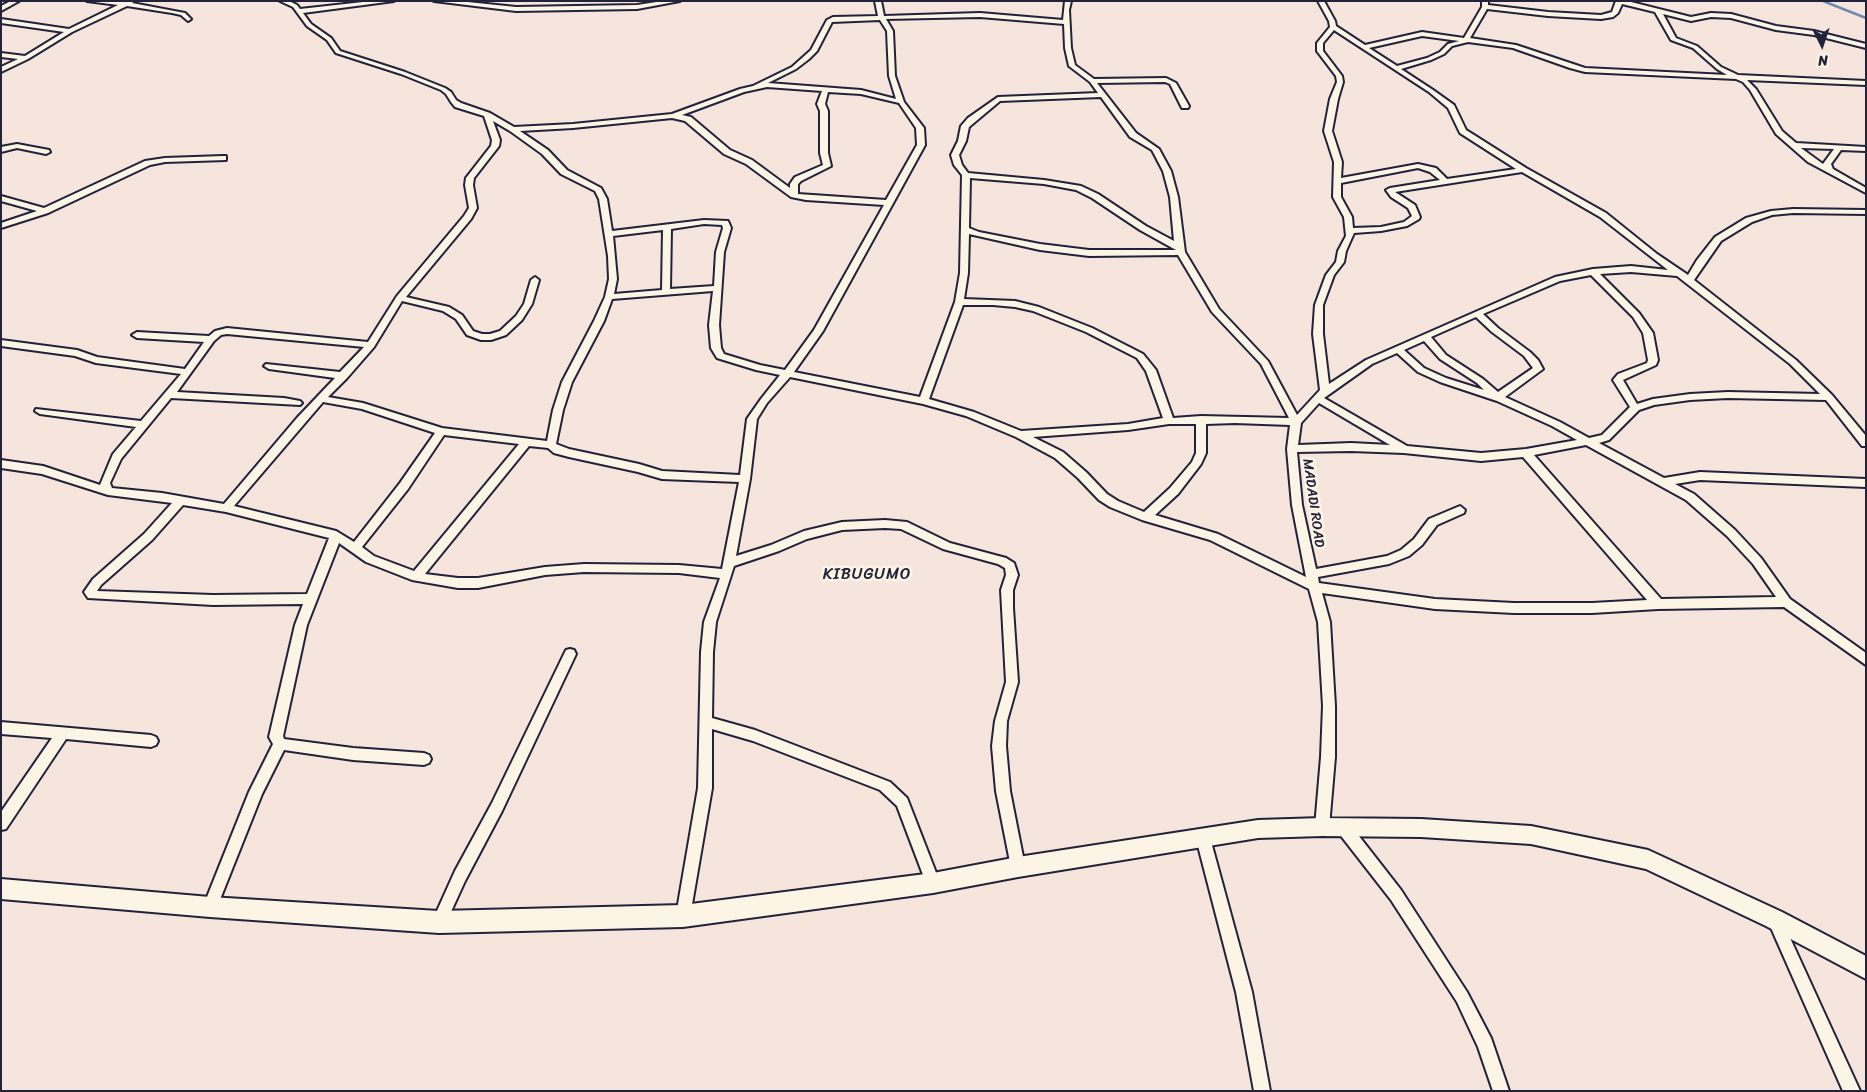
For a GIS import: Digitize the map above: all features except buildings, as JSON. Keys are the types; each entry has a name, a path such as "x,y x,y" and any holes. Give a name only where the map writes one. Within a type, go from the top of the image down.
{"main road":[{"path":"1,889 210,907 439,922 683,916 933,883 1018,867 1258,829 1322,827 1421,828 1531,835 1648,860 1774,919 1866,968"}],"street":[{"path":"1,9 16,1"},
{"path":"90,1 129,2 183,14 188,19"},
{"path":"284,1 291,3 300,11 309,25 329,39 338,52 403,73 443,89 449,93 453,102 487,115 513,129 546,152 564,172 598,190 603,199 609,234 613,279 609,297 599,321 566,382 551,445"},
{"path":"300,11 391,1"},
{"path":"437,1 516,9 626,8 677,1"},
{"path":"683,916 705,788 707,652 710,622 728,568 745,479 752,419 764,400 787,374 818,331 837,293 921,145 920,128 901,102 892,76 890,31 879,13 878,1"},
{"path":"1068,1 1068,48 1072,66 1092,81 1133,135 1155,149 1167,171 1174,197 1180,250 1215,310 1265,363 1296,422"},
{"path":"1321,1 1333,27 1431,91 1451,107 1463,131 1523,170 1603,215 1793,362 1829,397 1866,443"},
{"path":"1,70 26,58 70,31 129,2"},
{"path":"1396,68 1429,59 1442,53 1450,45 1465,40 1485,4 1548,14 1601,17 1611,16 1615,13 1619,2 1643,4 1658,11 1691,19 1716,15 1731,16 1776,28 1814,33 1866,46"},
{"path":"1658,11 1673,39 1695,47 1719,68 1745,81 1753,89 1779,132 1811,160 1866,190"},
{"path":"513,129 573,126 672,116 756,86 794,68 814,50 829,21 840,18 882,19 980,14 1068,22"},
{"path":"1,21 70,31"},
{"path":"1321,394 1318,334 1319,305 1330,275 1340,262 1342,251 1350,236 1348,217 1337,197 1338,162 1328,131 1334,99 1340,82 1339,76 1320,51 1320,43 1333,27"},
{"path":"1363,47 1416,34 1514,46 1585,70 1866,83"},
{"path":"1,55 26,58"},
{"path":"1092,81 1166,80 1173,83 1184,106"},
{"path":"756,86 826,88 861,92 901,102"},
{"path":"794,195 794,184 798,179 827,166 824,153 824,111 821,104 826,88"},
{"path":"923,401 959,302 964,273 966,175 958,165 955,155 962,141 965,126 998,99 1103,95"},
{"path":"226,508 301,420 371,345 400,298 442,250 473,208 469,184 470,178 495,146 496,140 487,115"},
{"path":"672,116 688,119 717,145 749,162 794,195 799,197 889,203"},
{"path":"1,141 5,142 5,148 46,152"},
{"path":"1795,145 1866,148"},
{"path":"1830,172 1827,164 1839,148 1842,147"},
{"path":"1,226 45,210 148,163 166,160 223,158"},
{"path":"1337,181 1418,166 1432,170 1446,182"},
{"path":"1350,231 1381,229 1407,224 1416,217 1412,207 1394,195 1390,190 1523,170"},
{"path":"966,175 1044,182 1078,188 1095,196 1180,250"},
{"path":"1,198 45,210"},
{"path":"1689,280 1718,239 1749,220 1771,213 1792,211 1866,212"},
{"path":"609,234 704,222 719,221 725,223 727,228 720,252 714,325 716,348 720,356 787,374 923,401 970,414 1020,435 1059,456 1082,475 1103,498 1146,517 1214,537 1315,587 1435,604 1514,608 1592,608 1658,604 1786,602"},
{"path":"666,291 667,226"},
{"path":"965,229 1040,247 1089,254 1127,254 1180,250"},
{"path":"1296,422 1321,394 1369,362 1477,313 1558,280 1592,272 1632,269 1677,273"},
{"path":"1592,272 1636,316 1648,333 1653,360 1651,365 1621,376 1618,380 1636,408"},
{"path":"400,298 446,309 459,317 470,333 481,338 492,338 503,333 519,318 528,304 535,280"},
{"path":"609,297 718,288"},
{"path":"959,302 1000,303 1036,309 1089,330 1140,356 1151,370 1169,421"},
{"path":"1477,313 1495,330 1527,354 1535,362 1538,369 1499,398"},
{"path":"108,491 105,483 113,465 188,372 211,339 218,334 227,331 371,345"},
{"path":"137,335 211,339"},
{"path":"1426,337 1443,357 1480,380 1499,398"},
{"path":"1,343 77,352 96,360 188,372"},
{"path":"1398,349 1421,370 1436,377 1499,398 1556,424 1690,497 1731,533 1757,561 1786,602 1866,660"},
{"path":"269,366 344,376"},
{"path":"1321,394 1404,449"},
{"path":"170,395 298,403"},
{"path":"1292,449 1351,447 1404,449 1481,457 1526,454 1605,438 1636,408 1652,402 1728,395 1829,397"},
{"path":"322,399 363,406 441,431 551,445 558,450 569,453 662,474 745,479"},
{"path":"40,411 145,425"},
{"path":"1020,435 1128,427 1201,419 1296,422"},
{"path":"1146,517 1174,491 1196,464 1201,453 1201,419"},
{"name":"MADADI ROAD","path":"1296,422 1292,449 1297,505 1311,574 1324,622 1329,706 1328,757 1322,827"},
{"path":"355,548 404,486 441,431"},
{"path":"1605,438 1608,453"},
{"path":"416,577 527,442"},
{"path":"1526,454 1658,604"},
{"path":"1,464 36,468 108,491 181,500 226,508 336,535 370,559 416,577 458,583 478,583 537,572 584,568 728,568 804,535 842,526 885,524 903,526 947,546 1002,561 1010,566 1012,575 1007,590 1012,682 1001,722 999,746 1003,790 1018,867"},
{"path":"1663,482 1700,476 1866,484"},
{"path":"181,500 148,536 97,582 90,592 92,595 213,600 310,599"},
{"path":"1311,574 1389,560 1405,553 1418,542 1434,522 1460,510"},
{"path":"280,744 276,737 277,723 290,678 301,625 336,535"},
{"path":"439,922 460,876 497,807 570,654"},
{"path":"707,722 755,736 885,786 902,802 933,883"},
{"path":"1,728 151,741"},
{"path":"1,824 63,733"},
{"path":"280,744 353,754 424,759"},
{"path":"210,907 256,792 280,744"},
{"path":"1343,827 1396,896 1462,997 1485,1044 1501,1091"},
{"path":"1203,838 1244,992 1262,1091"},
{"path":"1774,919 1852,1091"}],"waterway":[{"path":"1823,1 1866,18"}],"district":[{"name":"KIBUGUMO","path":"867,575"}]}
